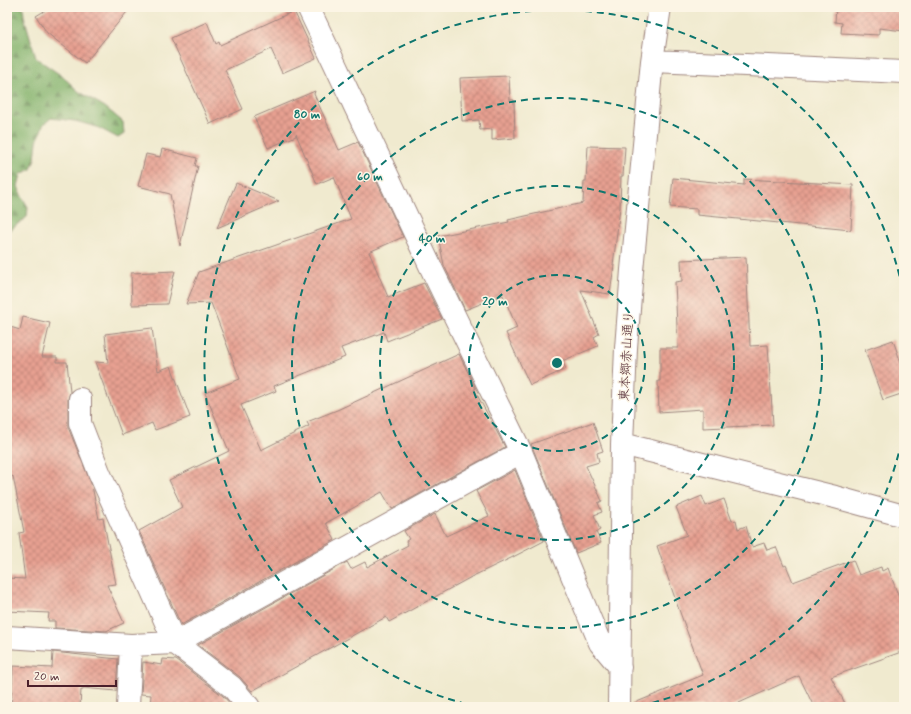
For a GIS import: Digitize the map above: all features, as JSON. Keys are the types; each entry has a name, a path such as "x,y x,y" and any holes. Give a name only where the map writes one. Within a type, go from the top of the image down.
{"street":[{"path":"308,7 431,270 520,452 600,643 620,667"},
{"name":"東本郷赤山通り","path":"619,707 622,444 632,270 652,61 660,7"},
{"path":"652,61 904,72"},
{"path":"80,399 80,422 99,472 175,643 232,687 249,707"},
{"path":"622,444 835,497 904,516"},
{"path":"7,637 131,645 175,643 520,452"},
{"path":"128,707 131,645"}],"green space":[{"path":"7,7 23,7 24,16 36,58 62,76 78,91 105,107 123,122 124,134 118,138 97,127 75,121 51,118 43,125 37,142 35,159 31,169 21,174 18,186 28,207 27,217 7,232"}],"building":[{"path":"51,7 131,7 85,63 47,33 36,16"},
{"path":"836,7 904,7 904,31 879,28 879,35 841,33 842,23 835,22"},
{"path":"294,11 316,58 282,73 271,49 225,70 243,109 210,124 171,38 207,22 216,44 219,42 220,45"},
{"path":"509,76 510,100 514,100 515,138 492,140 492,129 480,130 479,120 462,121 460,78"},
{"path":"315,91 314,94 339,150 358,142 403,237 369,252 388,297 424,283 442,319 387,341 384,332 341,348 345,357 274,386 276,391 241,405 261,450 309,426 307,422 337,410 459,354 476,389 474,389 505,447 392,509 382,492 326,523 335,540 181,625 139,531 182,507 169,480 229,451 205,393 240,379 211,303 186,304 199,272 351,219 334,177 317,184 296,134 296,136 268,148 254,117"},
{"path":"588,146 625,147 623,176 621,176 620,208 610,294 581,290 599,334 594,337 598,346 562,361 566,369 530,385 506,333 517,328 503,295 465,310 444,265 438,236 509,222 508,220 583,203"},
{"path":"162,149 197,158 195,166 198,166 180,246 170,194 138,186 146,154 160,157"},
{"path":"673,178 744,185 744,179 853,185 851,230 697,215 697,209 670,207"},
{"path":"236,183 279,201 217,228"},
{"path":"746,257 750,346 768,345 773,425 703,428 703,409 659,412 658,381 660,381 660,348 678,348 675,282 682,281 681,260"},
{"path":"175,271 167,304 132,305 131,273"},
{"path":"23,317 50,323 42,357 57,357 57,362 67,362 70,392 68,399 68,427 92,486 99,519 103,518 116,584 107,585 124,623 106,631 55,628 55,621 48,621 49,613 7,611 7,578 25,579 19,533 24,532 13,476 11,477 7,464 7,326 20,330"},
{"path":"152,328 158,371 171,366 190,417 155,430 152,423 122,435 95,362 108,363 105,334"},
{"path":"893,340 904,372 904,393 883,400 865,350"},
{"path":"593,422 603,451 597,453 599,462 586,466 602,501 598,503 602,512 594,515 600,530 596,532 601,543 576,553 531,444"},
{"path":"515,470 544,541 473,576 389,622 386,617 252,691 240,677 198,645 347,562 351,569 365,562 367,567 408,545 406,541 409,539 404,531 435,514 446,536 489,516 476,491"},
{"path":"702,496 706,506 724,499 732,521 736,520 738,529 746,526 752,547 764,543 767,550 776,547 793,582 853,560 859,575 881,567 882,571 888,568 904,611 904,651 831,677 847,707 814,707 799,676 730,707 632,707 632,704 703,675 657,546 687,535 676,507"},
{"path":"53,652 118,659 116,691 83,688 83,690 81,690 80,707 11,707 13,666 52,668"},
{"path":"163,659 176,660 223,696 233,707 150,707 151,695 141,694 143,662 162,665"}]}
